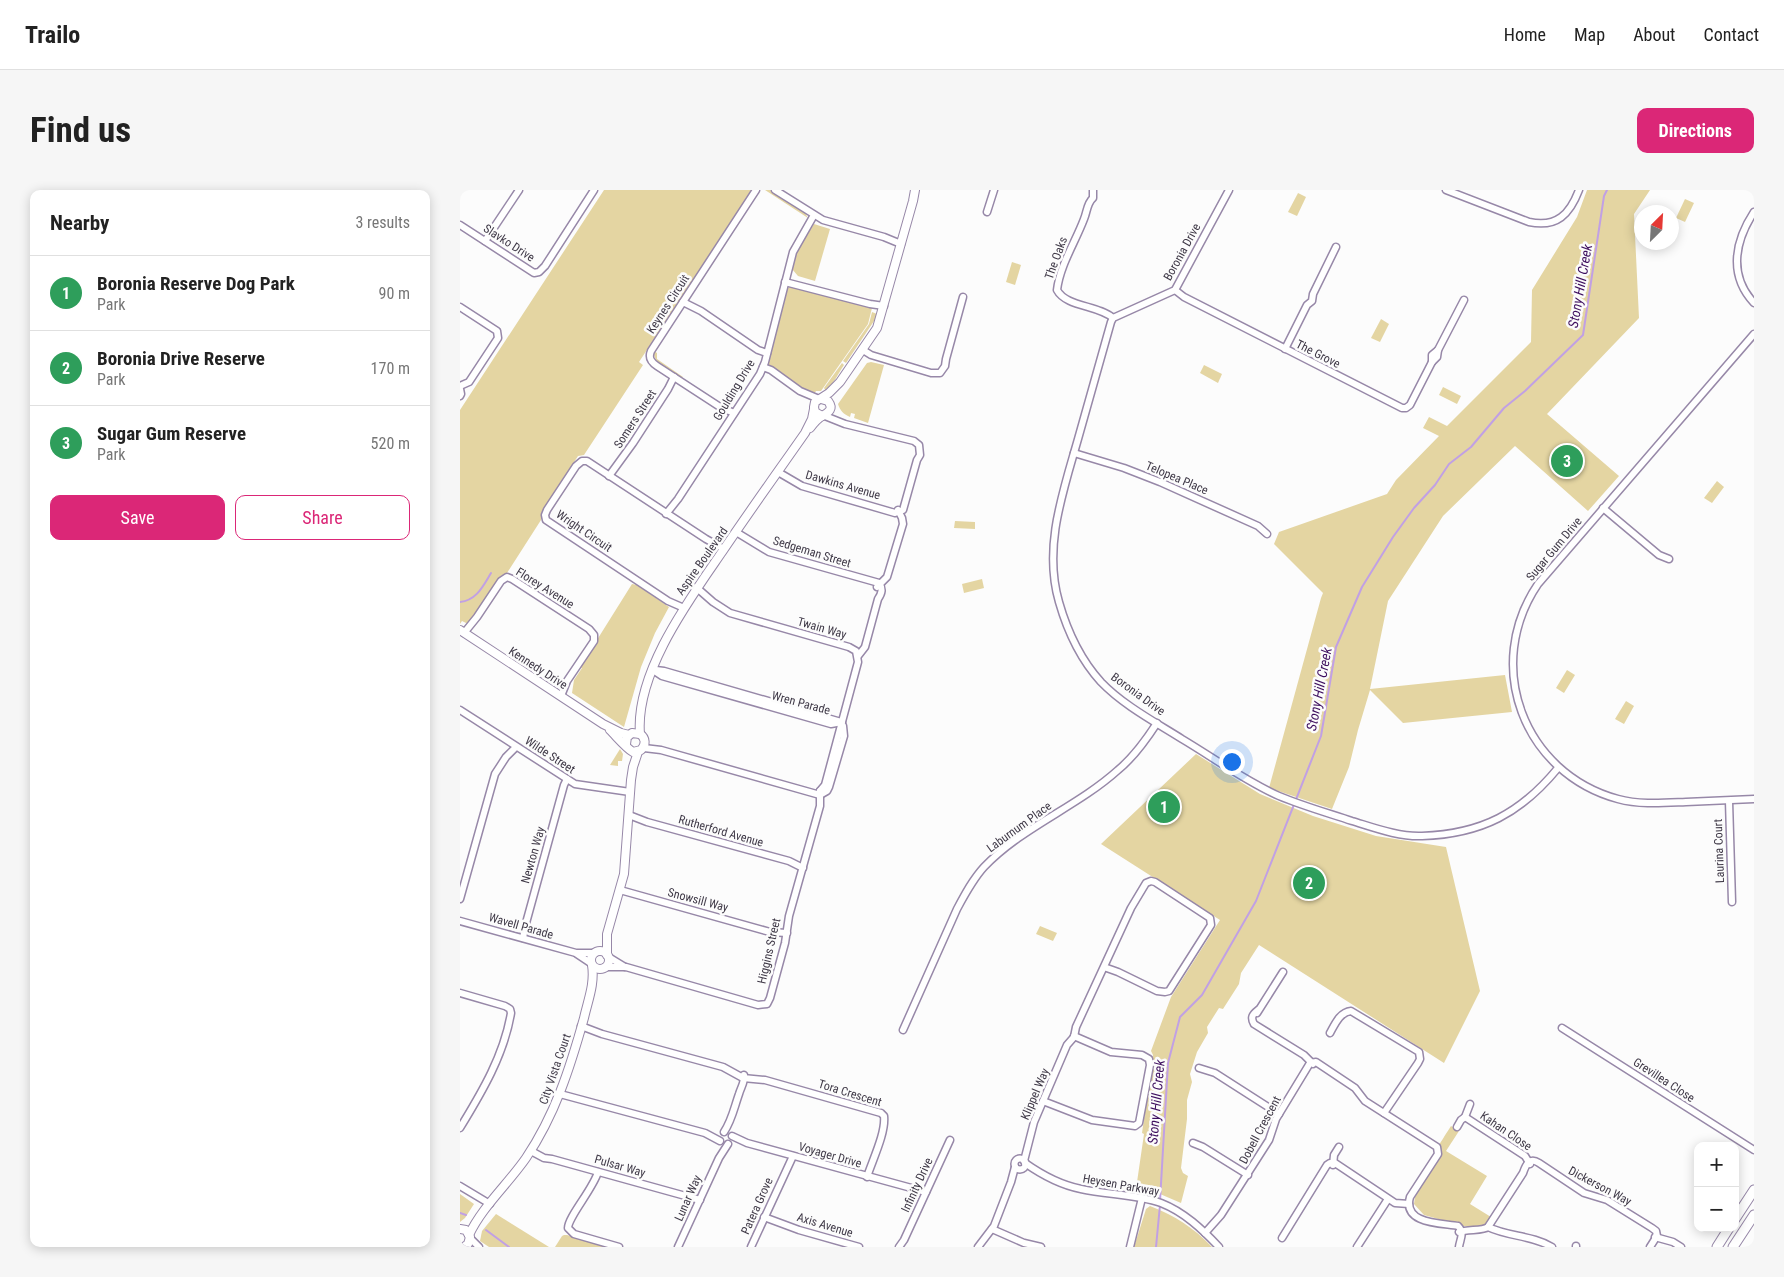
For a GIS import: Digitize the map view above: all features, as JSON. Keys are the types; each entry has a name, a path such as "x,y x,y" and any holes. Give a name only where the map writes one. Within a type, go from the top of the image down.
{"main road":[{"path":"1739,1213 1754,1190"},
{"path":"1733,1247 1754,1215"},
{"path":"1718,1247 1727,1232"}],"street":[{"path":"485,241 519,190"},
{"name":"Slavko Drive","path":"460,225 534,273 539,272 545,266 594,190"},
{"name":"Keynes Circuit","path":"733,416 653,363 649,355 756,190"},
{"path":"776,190 825,221 902,242"},
{"path":"814,408 815,402 840,382 877,328 915,190"},
{"path":"913,201 919,190"},
{"name":"The Oaks","path":"1092,190 1093,198 1090,201 1063,266 1057,290 1064,299 1104,311 1113,318"},
{"name":"Boronia Drive","path":"1229,190 1175,290 1113,318 1057,516 1053,542 1054,576 1059,602 1074,641 1101,682 1158,724 1251,782 1281,797 1396,834 1420,836 1470,831 1504,816 1526,802 1546,783 1558,768"},
{"path":"1446,190 1530,222 1542,223 1557,220 1567,212 1572,207 1579,190"},
{"path":"987,212 993,191"},
{"path":"1754,212 1741,235 1737,258 1745,291 1754,303"},
{"name":"Goulding Drive","path":"668,515 762,368 794,248 815,216"},
{"path":"1285,349 1307,305 1312,301 1312,294 1336,247"},
{"path":"786,280 883,308"},
{"name":"The Grove","path":"1175,290 1184,297 1402,408 1410,405 1432,362 1437,357 1438,350 1464,300"},
{"path":"864,348 879,357 925,370 938,369 946,359 963,297"},
{"path":"684,300 758,350 768,350"},
{"path":"460,307 497,331 498,338 469,382 460,388 460,396"},
{"name":"Sugar Gum Drive","path":"1754,334 1545,575 1532,593 1522,615 1513,647 1514,685 1526,723 1535,741 1558,768 1585,786 1619,799 1640,803 1754,799"},
{"path":"762,368 775,374 800,391 828,401 841,419 849,424"},
{"name":"Somers Street","path":"610,477 675,378"},
{"path":"824,416 830,412 840,382"},
{"path":"638,740 633,752 627,747 626,739 638,740 661,750 809,791 820,793 827,791 829,787 844,736 842,722 858,654 866,642 882,591 879,586 886,580 889,573 903,524 898,511 906,499 917,460 916,448 904,440 817,414 800,391"},
{"name":"Aspire Boulevard","path":"595,953 607,934 624,874 633,767 640,713 653,670 668,635 682,610 805,433 812,419 814,408"},
{"name":"Aspire Boulevard","path":"805,433 824,416"},
{"name":"Telopea Place","path":"1074,453 1124,468 1160,482 1258,526 1267,534"},
{"name":"Wright Circuit","path":"682,610 547,521 545,518 547,510 580,462 587,461 723,551"},
{"name":"Dawkins Avenue","path":"779,470 802,486 887,510 898,511"},
{"path":"1603,508 1660,555 1670,559"},
{"name":"Sedgeman Street","path":"737,530 769,552 876,581 879,586"},
{"name":"Florey Avenue","path":"464,633 502,580 509,577 589,629 594,635 594,641 559,695"},
{"name":"Twain Way","path":"695,590 730,613 849,647 858,654"},
{"name":"Kennedy Drive","path":"464,633 603,724 638,740"},
{"name":"Wren Parade","path":"653,670 662,676 831,724 842,722"},
{"name":"Wilde Street","path":"460,710 579,786 631,790"},
{"name":"Kennedy Drive","path":"603,724 627,747"},
{"name":"Laburnum Place","path":"903,1030 957,909 966,891 983,868 1006,847 1118,770 1141,747 1158,724"},
{"path":"460,899 494,777 514,745"},
{"name":"Aspire Boulevard","path":"627,747 633,767"},
{"name":"Newton Way","path":"522,938 562,793 569,781"},
{"name":"Higgins Street","path":"607,956 626,967 764,1005 768,1002 820,806 820,793"},
{"name":"Laurina Court","path":"1729,800 1732,902"},
{"name":"Rutherford Avenue","path":"628,818 803,866"},
{"path":"1044,1100 1092,1120 1137,1126 1140,1124 1148,1071 1145,1060 1135,1055 1111,1052 1076,1037 1079,1023 1131,908 1141,893 1150,885 1160,886 1207,915 1212,921 1173,983 1164,990 1154,988 1105,966"},
{"name":"Snowsill Way","path":"620,890 786,936"},
{"name":"Wavell Parade","path":"460,921 576,953 595,953"},
{"name":"Aspire Boulevard","path":"607,934 607,956"},
{"path":"602,952 609,961 593,986 591,958 595,953 602,952"},
{"name":"Wavell Parade","path":"576,953 592,965"},
{"path":"592,965 596,969 605,968"},
{"name":"Higgins Street","path":"605,968 626,967"},
{"path":"1283,972 1258,1010 1256,1019 1263,1028 1313,1064 1327,1070 1355,1088 1364,1101 1423,1138 1434,1149 1432,1161 1410,1196 1409,1204 1414,1214 1419,1218 1427,1222 1453,1228 1460,1232"},
{"name":"City Vista Court","path":"532,1149 561,1092 593,986"},
{"path":"460,993 505,1006 509,1008 511,1014 504,1041 491,1074 460,1128"},
{"path":"1330,1033 1341,1015 1351,1011 1411,1048 1416,1055 1414,1067 1384,1114"},
{"name":"Tora Crescent","path":"581,1028 722,1067 732,1068 744,1076 758,1076 765,1080 883,1114 884,1123 869,1177"},
{"name":"Grevillea Close","path":"1562,1028 1754,1150"},
{"name":"Klippel Way","path":"1021,1164 1034,1122 1066,1050 1076,1037"},
{"name":"Dobell Crescent","path":"1204,1232 1215,1222 1248,1175 1269,1140 1279,1114 1313,1064"},
{"path":"1199,1068 1215,1072 1279,1114"},
{"path":"720,1142 723,1133 731,1121 744,1076"},
{"path":"561,1092 705,1133 724,1145 729,1144 732,1140 731,1121"},
{"name":"Kahan Close","path":"1456,1127 1460,1120 1465,1117 1470,1104"},
{"name":"Kahan Close","path":"1465,1117 1525,1156 1530,1163"},
{"path":"705,1133 732,1135"},
{"name":"Voyager Drive","path":"732,1135 747,1143 925,1194"},
{"name":"Infinity Drive","path":"899,1247 903,1244 950,1140"},
{"name":"Lunar Way","path":"719,1158 720,1142"},
{"name":"Voyager Drive","path":"729,1144 747,1143"},
{"path":"1193,1143 1203,1147 1248,1175"},
{"name":"Lunar Way","path":"678,1247 719,1158 729,1144"},
{"path":"1282,1238 1323,1173 1333,1164 1334,1154 1338,1147"},
{"path":"479,1247 469,1243 461,1229 477,1220 532,1149"},
{"name":"Pulsar Way","path":"532,1149 552,1159 682,1195 699,1202"},
{"name":"Patera Grove","path":"751,1247 784,1175 791,1155"},
{"path":"1460,1232 1468,1229 1482,1230 1488,1226 1530,1163"},
{"name":"Dickerson Way","path":"1530,1163 1545,1168 1584,1193 1607,1200 1645,1225 1655,1237"},
{"path":"978,1247 993,1227 1011,1182 1021,1164"},
{"name":"Heysen Parkway","path":"1021,1164 1066,1185 1082,1190 1152,1200 1168,1206 1187,1217 1219,1247"},
{"path":"1333,1164 1388,1199 1401,1204 1409,1204"},
{"path":"596,1171 589,1191 570,1221 568,1228 574,1234 619,1247"},
{"path":"460,1186 489,1206"},
{"path":"1130,1247 1140,1198"},
{"path":"1357,1247 1388,1199"},
{"name":"Axis Avenue","path":"765,1215 785,1224 860,1247"},
{"path":"469,1243 477,1220"},
{"path":"1488,1226 1500,1233 1533,1238 1552,1247"},
{"path":"993,1227 1024,1243 1041,1247"},
{"path":"1459,1245 1460,1232"},
{"path":"1649,1247 1655,1237 1673,1242 1681,1247"}],"shaded area":[{"path":"604,190 752,190 639,362 643,365 584,455 578,456 541,513 541,520 507,573 501,576 468,624 462,621 460,624 460,410"},
{"path":"765,190 770,190 805,213 808,218"},
{"path":"1587,190 1650,190 1640,205 1634,205 1634,250 1636,250 1639,318 1547,414 1619,476 1588,511 1515,446 1443,516 1388,601 1370,689 1505,675 1512,712 1403,723 1370,690 1349,767 1332,809 1269,788 1323,593 1274,544 1279,532 1387,494 1396,480 1439,436 1423,428 1429,417 1447,426 1531,342 1532,290 1577,217"},
{"path":"1298,193 1306,197 1297,216 1288,212"},
{"path":"1685,199 1694,203 1685,222 1679,219 1679,212"},
{"path":"814,224 830,229 815,281 798,276 792,269 796,252"},
{"path":"1012,262 1021,265 1015,285 1006,282"},
{"path":"790,286 872,308 868,324 821,391 816,391 814,394 810,394 771,369 768,364 786,291"},
{"path":"872,312 877,314 876,318 846,363 843,361 869,324"},
{"path":"1381,319 1389,324 1380,342 1371,338"},
{"path":"654,351 657,353 657,359 683,377 681,378 659,364 654,356"},
{"path":"842,363 844,365 826,391 824,388"},
{"path":"867,363 884,365 868,423 854,418 855,414 851,413 850,417 845,415 838,404"},
{"path":"1204,365 1222,374 1218,383 1200,373"},
{"path":"1443,387 1461,396 1457,404 1439,395"},
{"path":"1717,481 1724,487 1712,503 1704,498"},
{"path":"955,521 975,522 975,529 954,528"},
{"path":"982,579 984,588 964,593 962,584"},
{"path":"632,584 637,585 669,607 655,633 641,667 624,727 572,693 574,680 582,668 580,667"},
{"path":"1567,670 1575,675 1564,693 1556,688"},
{"path":"1626,701 1634,706 1624,724 1615,719"},
{"path":"620,749 623,754 622,761 618,761 618,766 610,765"},
{"path":"1196,754 1260,794 1313,816 1376,836 1446,847 1480,991 1444,1063 1259,945 1241,973 1239,984 1223,1009 1219,1008 1207,1027 1208,1033 1197,1052 1190,1074 1192,1082 1187,1100 1187,1119 1181,1168 1183,1173 1188,1176 1181,1203 1160,1194 1136,1189 1153,1055 1151,1051 1171,997 1220,920 1101,844"},
{"path":"1040,926 1057,933 1053,941 1036,934"},
{"path":"1451,1126 1459,1131 1446,1151 1487,1176 1470,1204 1491,1217 1486,1227 1463,1226 1424,1215 1414,1204 1423,1174"},
{"path":"460,1194 474,1204 460,1222"},
{"path":"1150,1206 1183,1223 1212,1247 1134,1247 1146,1209"},
{"path":"496,1214 549,1247 489,1247 480,1241 482,1231"},
{"path":"564,1235 567,1235 609,1247 555,1247"}],"waterway":[{"name":"Stony Hill Creek","path":"1160,1201 1168,1063 1180,1017 1202,995 1256,901 1321,736 1336,647 1362,587 1393,537 1414,508 1435,485 1449,464 1471,447 1504,408 1525,391 1583,335 1604,196 1607,190"},
{"path":"460,602 466,601 475,595 491,573"},
{"name":"Stony Hill Creek","path":"1156,1247 1160,1205"},
{"path":"460,1213 466,1215"},
{"path":"486,1230 509,1247"}],"place":[{"name":"Sugar Gum Reserve","path":"1567,461"},
{"name":"Boronia Reserve Dog Park","path":"1164,807"},
{"name":"Boronia Drive Reserve","path":"1309,883"}]}
